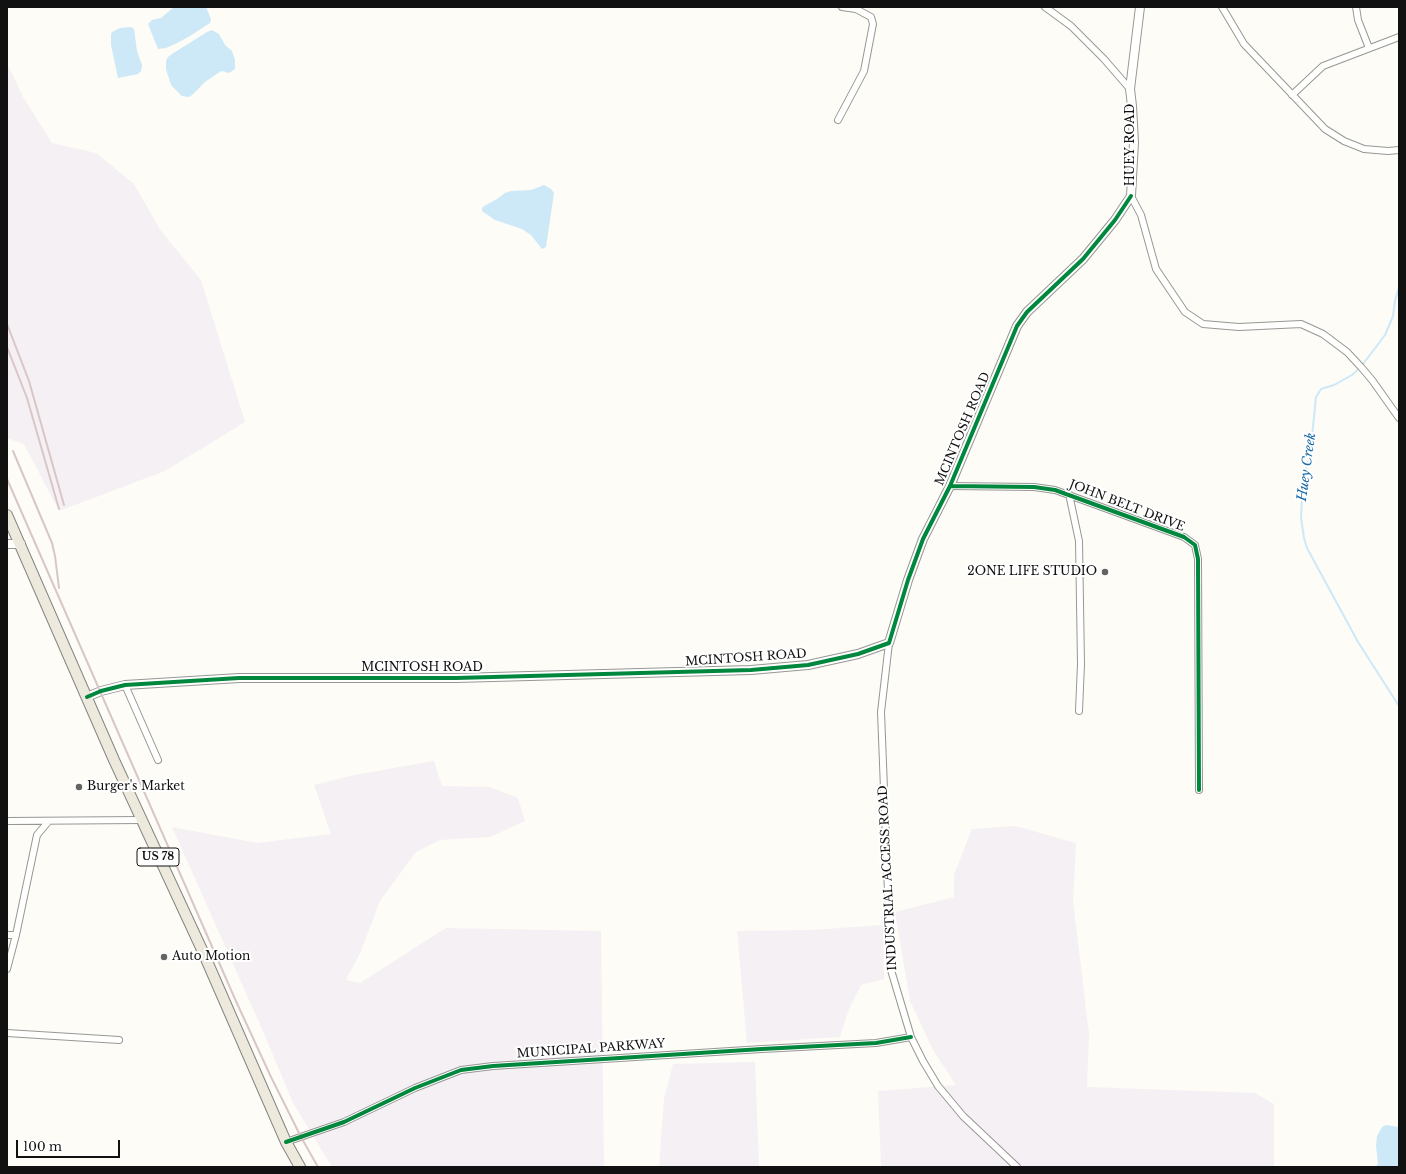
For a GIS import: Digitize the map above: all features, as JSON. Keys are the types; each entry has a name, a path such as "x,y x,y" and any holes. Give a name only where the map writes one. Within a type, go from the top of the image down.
{"main road":[{"name":"US 78","path":"7,515 141,820 203,952 286,1142 300,1167"}],"street":[{"path":"838,120 864,71 873,24 871,17 856,9 842,7"},
{"name":"HUEY ROAD","path":"1045,7 1071,26 1104,59 1130,89 1134,142 1131,196 1141,215 1156,269 1185,312 1203,324 1239,327 1301,324 1323,334 1347,352 1361,367 1399,418"},
{"path":"1130,89 1140,7"},
{"path":"1222,7 1244,44 1325,130 1344,141 1364,149 1388,151 1399,150"},
{"path":"1356,7 1358,20 1369,48"},
{"path":"1292,95 1323,66 1399,37"},
{"name":"MCINTOSH ROAD","path":"87,697 100,691 125,685 239,678 456,678 751,670 808,665 858,654 889,643 908,580 921,546 950,486 1017,326 1027,312 1083,259 1115,220 1131,196"},
{"name":"JOHN BELT DRIVE","path":"950,486 1034,487 1055,490 1184,536 1195,545 1198,559 1199,790"},
{"path":"1068,494 1079,541 1081,664 1079,710"},
{"path":"7,544 20,544"},
{"name":"INDUSTRIAL ACCESS ROAD","path":"889,643 881,712 891,970 911,1037 938,1086 963,1116 1017,1167"},
{"path":"125,685 158,760"},
{"path":"7,821 48,822 141,820"},
{"path":"7,969 16,935 37,835 48,822"},
{"path":"7,935 16,935"},
{"path":"7,1033 120,1040"},
{"name":"MUNICIPAL PARKWAY","path":"286,1142 344,1122 416,1088 461,1070 501,1065 762,1048 876,1044 911,1037"}],"shaded area":[{"path":"7,63 23,97 52,143 96,153 134,184 161,231 201,280 245,422 165,471 59,511 24,444 7,438"},
{"path":"434,761 442,786 490,787 518,798 525,821 490,837 440,840 416,852 380,901 361,951 346,980 360,983 446,928 601,931 604,1167 332,1167 293,1103 262,1029 172,827 257,843 331,834 314,785 354,775"},
{"path":"1015,826 1076,843 1073,901 1089,1034 1087,1087 1255,1093 1274,1104 1274,1167 881,1167 878,1091 956,1085 933,1050 910,1001 895,912 954,897 954,875 972,829"},
{"path":"883,925 884,979 861,985 849,1009 840,1037 747,1043 737,931 811,930"},
{"path":"755,1062 759,1167 659,1167 664,1099 673,1064"}],"water":[{"path":"174,7 206,7 211,19 210,23 177,43 166,48 158,49 148,24 152,20 161,18"},
{"path":"131,27 134,29 137,51 142,65 141,71 138,74 118,78 111,45 111,34 120,28"},
{"path":"212,30 219,34 225,45 232,51 235,60 235,69 229,73 222,71 218,73 205,82 189,97 182,96 171,85 166,69 166,61 172,54"},
{"path":"544,185 551,189 554,193 546,247 542,249 531,235 522,229 495,220 482,211 484,206 505,193 511,191 531,190"},
{"path":"1386,1125 1399,1127 1399,1167 1375,1167 1378,1164 1376,1146 1377,1136 1382,1127"}],"waterway":[{"name":"Huey Creek","path":"1399,287 1393,316 1385,335 1379,343 1360,368 1352,375 1334,385 1321,389 1316,397 1310,456 1303,476 1301,518 1307,548 1358,642 1399,706"}],"railway":[{"path":"7,324 29,381 64,505"},
{"path":"7,347 27,398 59,509"},
{"path":"13,451 52,543 59,588"},
{"path":"7,479 235,999 271,1077 318,1167"}],"cycle path":[{"path":"87,697 101,691 125,685 239,678 456,678 751,670 808,665 858,654 889,643 908,580 923,539 950,486 1017,326 1027,312 1083,259 1115,220 1131,196"},
{"path":"950,486 1034,487 1055,490 1184,537 1195,545 1198,559 1199,790"},
{"path":"286,1142 344,1122 415,1088 461,1070 493,1066 876,1043 911,1037"}],"place":[{"name":"2ONE LIFE STUDIO","path":"1105,572"},
{"name":"Burger's Market","path":"79,787"},
{"name":"Auto Motion","path":"164,957"}]}
